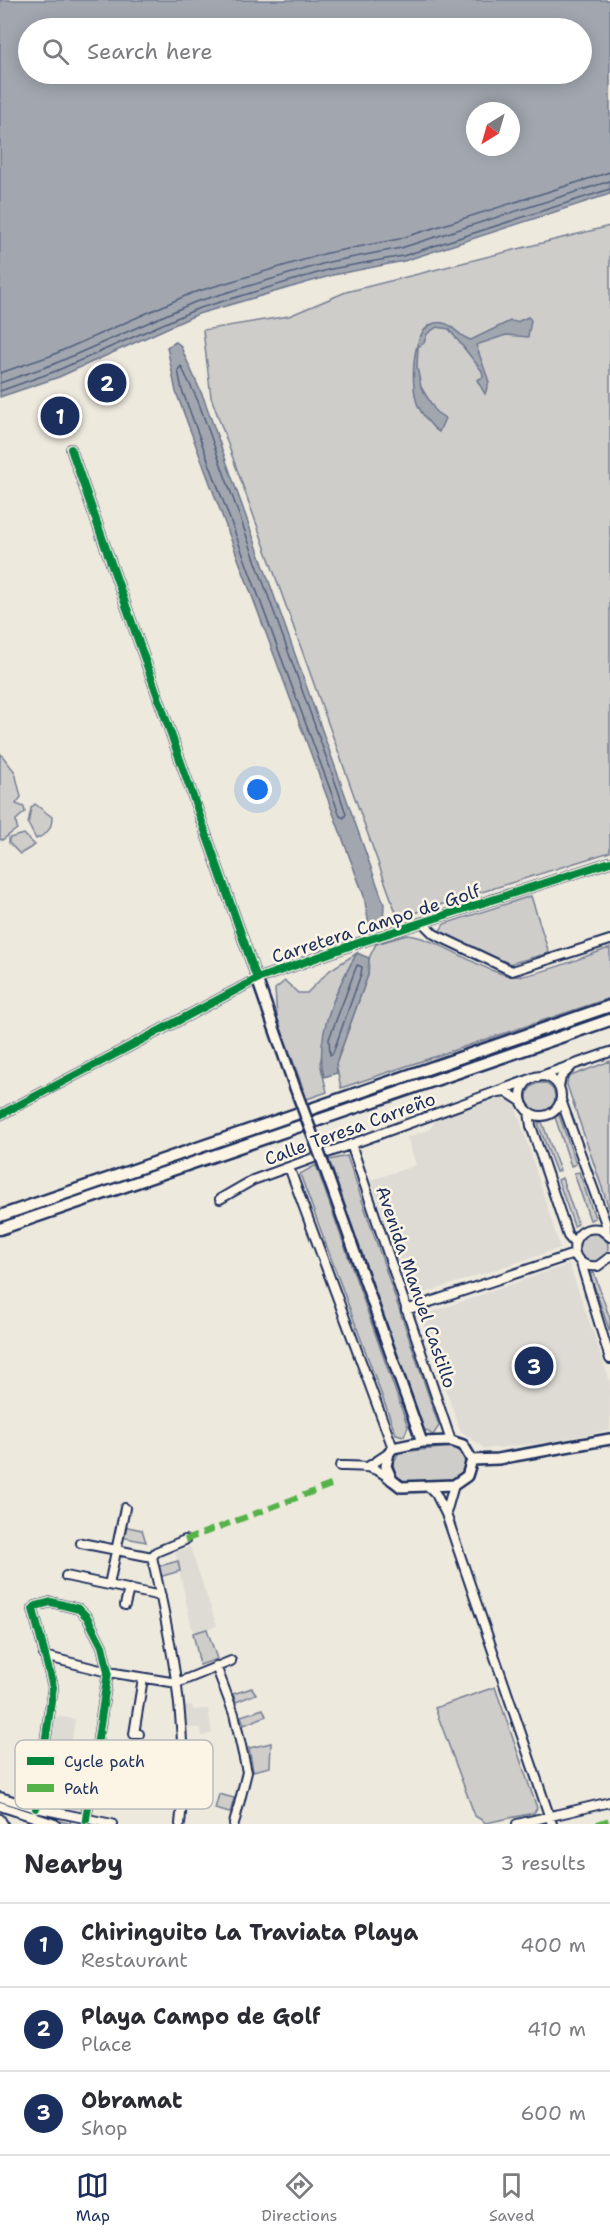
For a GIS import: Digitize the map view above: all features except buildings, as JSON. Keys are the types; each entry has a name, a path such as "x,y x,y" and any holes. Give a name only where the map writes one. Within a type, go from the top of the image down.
{"highway":[{"path":"311,1109 610,1006"},
{"path":"316,1121 610,1020"},
{"path":"0,1216 296,1114"},
{"path":"0,1229 300,1126"}],"main road":[{"path":"257,979 423,1442"},
{"path":"472,1460 498,1459 610,1439"},
{"path":"451,1441 463,1445 472,1460 467,1476 454,1485 402,1487 392,1480 386,1466 391,1450 423,1442 451,1441"}],"street":[{"path":"71,449 257,979"},
{"name":"Carretera Campo de Golf","path":"0,1115 257,979 610,862"},
{"path":"423,923 434,934 512,971 610,940"},
{"name":"Calle Teresa Carreño","path":"220,1198 253,1180 610,1052"},
{"path":"576,1063 566,1070 559,1087 561,1100 608,1235"},
{"path":"522,1102 522,1089 534,1078 550,1078 559,1087"},
{"path":"494,1093 507,1092 522,1102 529,1112 531,1126 568,1236 573,1243 574,1254 581,1263 610,1359"},
{"path":"529,1112 542,1116 548,1115 554,1112 561,1100"},
{"name":"Avenida Manuel Castillo","path":"351,1144 451,1441"},
{"path":"289,1167 391,1450 369,1466"},
{"path":"573,1243 580,1232 593,1227 608,1235"},
{"path":"406,1310 574,1254"},
{"path":"581,1263 598,1266 610,1257"},
{"path":"340,1466 369,1466 378,1469 392,1480"},
{"path":"446,1514 454,1485"},
{"path":"428,1486 436,1494 446,1514 551,1820"},
{"path":"110,1585 125,1508"},
{"path":"152,1557 156,1552 184,1540"},
{"path":"81,1543 152,1557"},
{"path":"152,1557 177,1672 181,1740"},
{"path":"66,1576 161,1596"},
{"path":"125,1605 129,1589"},
{"path":"46,1740 53,1687 33,1609 51,1602 79,1609 87,1617 102,1646 108,1672 98,1740"},
{"path":"44,1656 108,1672 177,1683 231,1661"},
{"path":"216,1666 234,1714 247,1772 234,1824"},
{"path":"139,1734 134,1734 143,1678"},
{"path":"0,1797 15,1802"},
{"path":"517,1824 551,1820 610,1802"},
{"path":"0,1806 55,1824"},
{"path":"41,1809 112,1824"},
{"path":"86,1819 87,1809"},
{"path":"180,1824 182,1809"},
{"path":"0,1819 3,1824"}],"shaded area":[{"path":"610,226 610,852 398,918 211,397 203,330 289,316 346,292"},
{"path":"0,753 15,772 21,797 16,804 24,807 25,812 16,820 17,829 2,840 0,839"},
{"path":"35,804 52,817 48,831 36,839 28,824 31,808"},
{"path":"24,834 35,845 20,854 9,843 9,838"},
{"path":"531,896 549,953 509,964 440,931 444,924"},
{"path":"407,935 435,943 481,966 509,976 542,971 610,948 610,998 341,1088 336,1064 368,975 369,958 376,944"},
{"path":"357,953 334,1004 320,1063 327,1092 307,1099 277,1017 275,989 285,981 298,993 307,993 330,970"},
{"path":"610,1061 610,1211 567,1085 568,1077"},
{"path":"541,1083 551,1087 555,1097 551,1107 541,1111 531,1107 527,1097 531,1087"},
{"path":"499,1096 507,1097 516,1107 560,1248 413,1297 371,1180 416,1165 407,1137 430,1129 436,1119"},
{"path":"559,1115 576,1164 571,1166 555,1117"},
{"path":"542,1122 560,1171 556,1172 538,1123"},
{"path":"347,1156 439,1426 433,1435 424,1429 329,1160"},
{"path":"316,1165 408,1427 404,1436 396,1434 300,1174"},
{"path":"579,1172 595,1218 590,1220 574,1173"},
{"path":"562,1178 578,1224 574,1226 558,1180"},
{"path":"593,1232 599,1233 607,1241 607,1253 599,1261 593,1262 587,1261 579,1253 578,1247 579,1241 587,1233"},
{"path":"569,1264 610,1381 610,1430 544,1443 485,1449 460,1430 420,1316"},
{"path":"594,1273 610,1319 610,1332 590,1274"},
{"path":"452,1447 461,1453 464,1462 463,1471 456,1479 406,1482 396,1476 393,1464 399,1452"},
{"path":"123,1526 142,1530 146,1542 121,1537"},
{"path":"190,1547 217,1626 193,1633 175,1552"},
{"path":"178,1561 180,1571 159,1577 156,1567"},
{"path":"207,1629 217,1659 200,1665 193,1633"},
{"path":"495,1687 537,1808 534,1813 486,1823 475,1816 435,1708"},
{"path":"252,1688 256,1694 236,1702 233,1694"},
{"path":"192,1705 193,1710 208,1709 212,1733 202,1736 201,1728 185,1728 183,1706"},
{"path":"263,1709 266,1716 244,1725 241,1716"},
{"path":"54,1716 75,1719 72,1740 50,1740"},
{"path":"271,1743 270,1767 253,1771 249,1748"},
{"path":"219,1794 234,1798 230,1813 215,1809"},
{"path":"22,1809 30,1809 71,1820 70,1824"}],"water":[{"path":"0,0 610,0 610,194 404,261 333,275 198,314 59,377 0,397"},
{"path":"528,317 531,320 528,337 506,335 476,345 489,382 485,394 477,380 483,377 482,371 449,329 437,327 427,334 424,343 418,347 417,367 421,387 436,412 445,418 439,432 436,430 418,407 414,384 414,359 421,336 427,328 441,322 471,340 510,321 517,322"},
{"path":"176,342 180,345 204,399 384,904 383,923 379,929 369,925 364,896 176,392 167,347"},
{"path":"357,953 369,958 368,975 336,1064 337,1073 324,1077 322,1046 329,1013"}],"marked path":[{"path":"185,1540 336,1483"},
{"path":"597,1824 610,1820"}],"cycle path":[{"path":"71,449 257,979"},
{"path":"0,1115 257,979 352,945 610,862"},
{"path":"46,1740 53,1687 33,1609 51,1602 79,1609 87,1617 102,1646 108,1672 98,1740"},
{"path":"86,1819 87,1809"}],"place":[{"name":"Playa Campo de Golf","path":"107,383"},
{"name":"Chiringuito La Traviata Playa","path":"60,416"},
{"name":"Obramat","path":"534,1366"}]}
